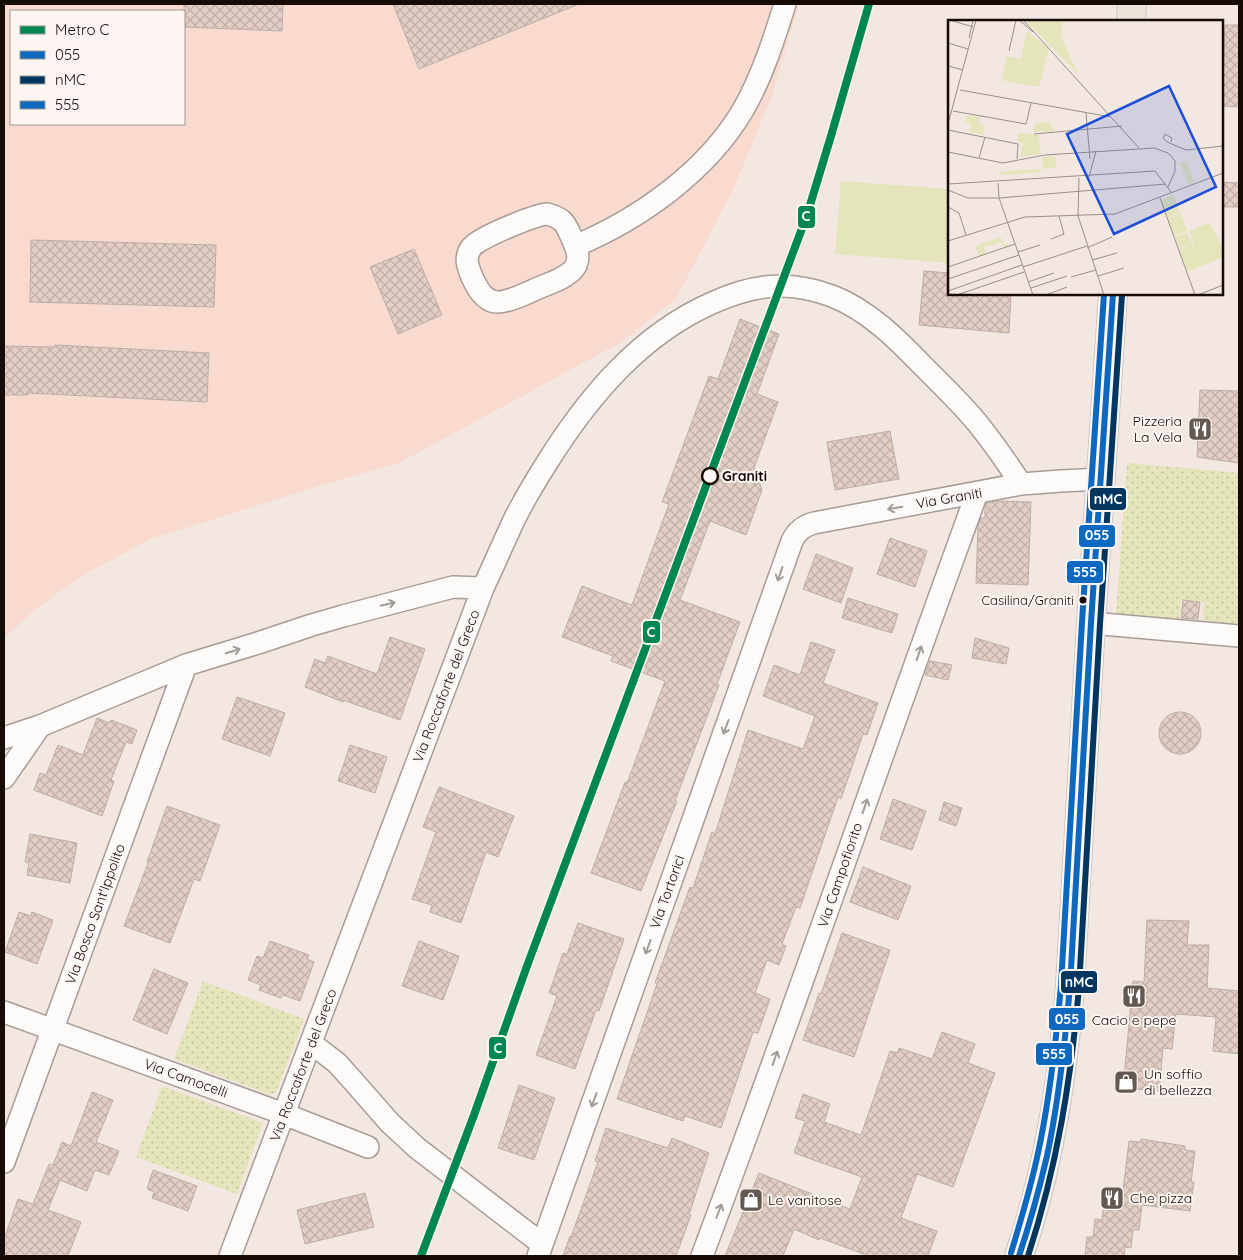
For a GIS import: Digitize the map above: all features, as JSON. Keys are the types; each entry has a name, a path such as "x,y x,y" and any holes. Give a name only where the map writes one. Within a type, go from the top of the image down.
{"main road":[{"path":"1131,20 1132,4"},
{"path":"1019,1256 1032,1218 1048,1151 1064,1057 1071,976 1091,623 1113,295"}],"street":[{"path":"575,246 610,230 648,206 682,181 718,145 731,129 749,99 768,54 785,4"},
{"path":"547,214 560,218 564,222 575,246 578,255 577,262 571,272 503,302 490,300 479,292 467,264 471,248 480,240 547,214"},
{"path":"483,588 515,518 535,482 572,424 602,386 637,352 680,320 720,299 752,288 788,286 815,291 850,305 875,322 904,346 970,415 992,441 1022,484"},
{"name":"Via Graniti","path":"799,530 804,526 814,523 1022,484 1101,479"},
{"name":"Via Campofiorito","path":"702,1256 771,1072 977,493"},
{"name":"Via Tortorici","path":"540,1250 792,541 799,530"},
{"name":"Via Roccaforte del Greco","path":"4,738 40,726 186,665 258,644 342,616 453,587 483,588 230,1256"},
{"path":"1091,623 1239,636"},
{"name":"Via Bosco Sant'Ippolito","path":"4,1162 186,665"},
{"path":"4,778 40,726"},
{"name":"Via Camocelli","path":"4,1012 284,1114 368,1147"},
{"path":"311,1044 337,1063 390,1123 417,1148 471,1189 540,1250"}],"shaded area":[{"path":"4,4 799,4 772,95 734,188 676,299 620,343 399,463 151,539 83,575 36,609 4,638"}],"green space":[{"path":"841,181 948,189 948,263 835,254"},
{"path":"1127,463 1239,473 1239,624 1203,621 1204,602 1181,600 1179,619 1116,614"},
{"path":"203,981 304,1019 277,1090 274,1093 269,1094 174,1059"},
{"path":"162,1086 263,1123 237,1194 136,1157"}],"building":[{"path":"184,4 283,4 282,31 185,27"},
{"path":"393,4 579,4 419,69"},
{"path":"1225,25 1239,25 1239,107 1223,106"},
{"path":"1223,182 1239,183 1239,207 1223,207"},
{"path":"31,240 216,245 214,307 30,302"},
{"path":"414,249 442,315 398,334 370,267"},
{"path":"924,271 948,273 948,295 1011,295 1009,333 919,325"},
{"path":"740,319 779,334 757,394 778,402 754,468 762,490 746,535 710,521 680,600 740,622 717,684 719,685 675,801 677,801 641,891 591,873 665,681 611,661 613,656 562,637 582,586 632,605 669,504 662,502 709,376 718,379"},
{"path":"55,345 209,353 207,402 28,393 28,395 4,395 4,346 55,347"},
{"path":"1200,390 1239,391 1239,463 1197,457"},
{"path":"890,431 899,479 835,490 827,442"},
{"path":"996,501 1031,502 1028,585 976,583 978,527 981,518 985,518 987,503"},
{"path":"890,538 927,551 915,587 877,574"},
{"path":"816,554 853,568 841,603 803,589"},
{"path":"848,598 898,614 892,633 842,618"},
{"path":"1183,600 1200,602 1198,619 1181,618"},
{"path":"390,637 425,649 400,720 343,700 343,702 305,687 315,659 325,663 328,656 377,674"},
{"path":"975,638 1009,648 1006,664 972,658"},
{"path":"811,642 835,650 823,683 878,703 867,735 863,734 841,799 838,797 800,908 796,907 782,944 786,946 779,965 767,960 755,993 770,999 758,1033 753,1032 721,1128 685,1116 683,1121 617,1099 657,984 655,983 690,887 693,888 712,832 715,834 748,730 803,749 815,716 763,696 774,665 800,675"},
{"path":"930,661 952,665 948,680 925,675"},
{"path":"237,697 285,713 270,756 222,739"},
{"path":"1180,712 1195,718 1201,733 1195,748 1180,754 1165,748 1159,733 1165,718"},
{"path":"97,718 109,723 111,720 137,730 132,744 126,742 111,780 114,781 102,816 34,790 40,773 46,775 58,745 83,755"},
{"path":"350,745 387,757 375,793 338,781"},
{"path":"439,787 514,816 498,857 486,852 461,923 430,912 432,905 412,899 436,832 423,827"},
{"path":"893,799 926,811 912,850 880,839"},
{"path":"944,802 962,808 956,826 939,820"},
{"path":"167,806 220,825 200,881 194,879 170,943 124,926"},
{"path":"30,834 77,843 70,883 27,875 29,863 25,862"},
{"path":"863,867 911,886 898,920 850,902"},
{"path":"19,912 31,916 32,912 53,920 37,964 5,952"},
{"path":"1147,920 1189,921 1187,945 1209,945 1207,988 1239,991 1239,1054 1213,1051 1216,1017 1176,1014 1172,1049 1163,1048 1159,1091 1123,1088 1133,981 1144,982"},
{"path":"578,923 624,939 599,1011 596,1010 575,1069 536,1055 557,996 549,993 563,953 567,954"},
{"path":"842,933 890,950 854,1057 803,1040"},
{"path":"270,941 309,955 307,959 314,962 300,1001 283,995 281,998 259,990 261,985 248,980 257,956 263,958"},
{"path":"419,941 459,956 443,1000 402,986"},
{"path":"154,969 188,983 167,1034 133,1020"},
{"path":"942,1032 975,1044 968,1063 995,1073 953,1187 917,1174 901,1218 937,1231 928,1256 869,1256 820,1238 819,1240 794,1229 783,1256 725,1256 759,1173 850,1209 862,1177 794,1153 805,1121 795,1118 803,1094 830,1104 824,1122 861,1135 890,1051 897,1053 899,1048 932,1059"},
{"path":"519,1085 555,1098 534,1160 498,1148"},
{"path":"92,1092 113,1100 96,1142 119,1151 109,1175 95,1170 87,1191 60,1180 48,1210 81,1222 68,1256 4,1256 4,1239 18,1199 33,1204 49,1164 53,1165 62,1142 71,1146"},
{"path":"606,1128 668,1148 672,1138 709,1153 689,1215 691,1215 676,1256 563,1256 598,1162 595,1161"},
{"path":"1141,1139 1185,1146 1185,1150 1195,1151 1191,1182 1194,1182 1190,1211 1142,1205 1139,1230 1133,1230 1131,1248 1125,1247 1124,1256 1085,1256 1087,1237 1093,1237 1095,1219 1102,1220 1104,1203 1109,1204 1110,1188 1123,1190 1129,1141 1141,1142"},
{"path":"153,1170 197,1186 188,1211 152,1198 154,1192 147,1189"},
{"path":"365,1193 374,1227 305,1244 297,1210"}],"metro line":[{"name":"C","path":"421,1256 807,215 869,4"}],"transit line":[{"name":"555","path":"1011,1253 1029,1191 1046,1112 1059,1006 1104,295"},
{"name":"055","path":"1019,1256 1047,1156 1058,1093 1066,1029 1113,295"},
{"name":"nMC","path":"1028,1256 1055,1156 1067,1090 1076,1022 1122,295"}],"place":[{"name":"Pizzeria La Vela","path":"1200,429"},
{"name":"Graniti","path":"710,476"},
{"name":"Casilina/Graniti","path":"1083,600"},
{"name":"Cacio e pepe","path":"1134,996"},
{"name":"Un soffio di bellezza","path":"1126,1082"},
{"name":"Che pizza","path":"1112,1198"},
{"name":"Le vanitose","path":"751,1200"}]}
